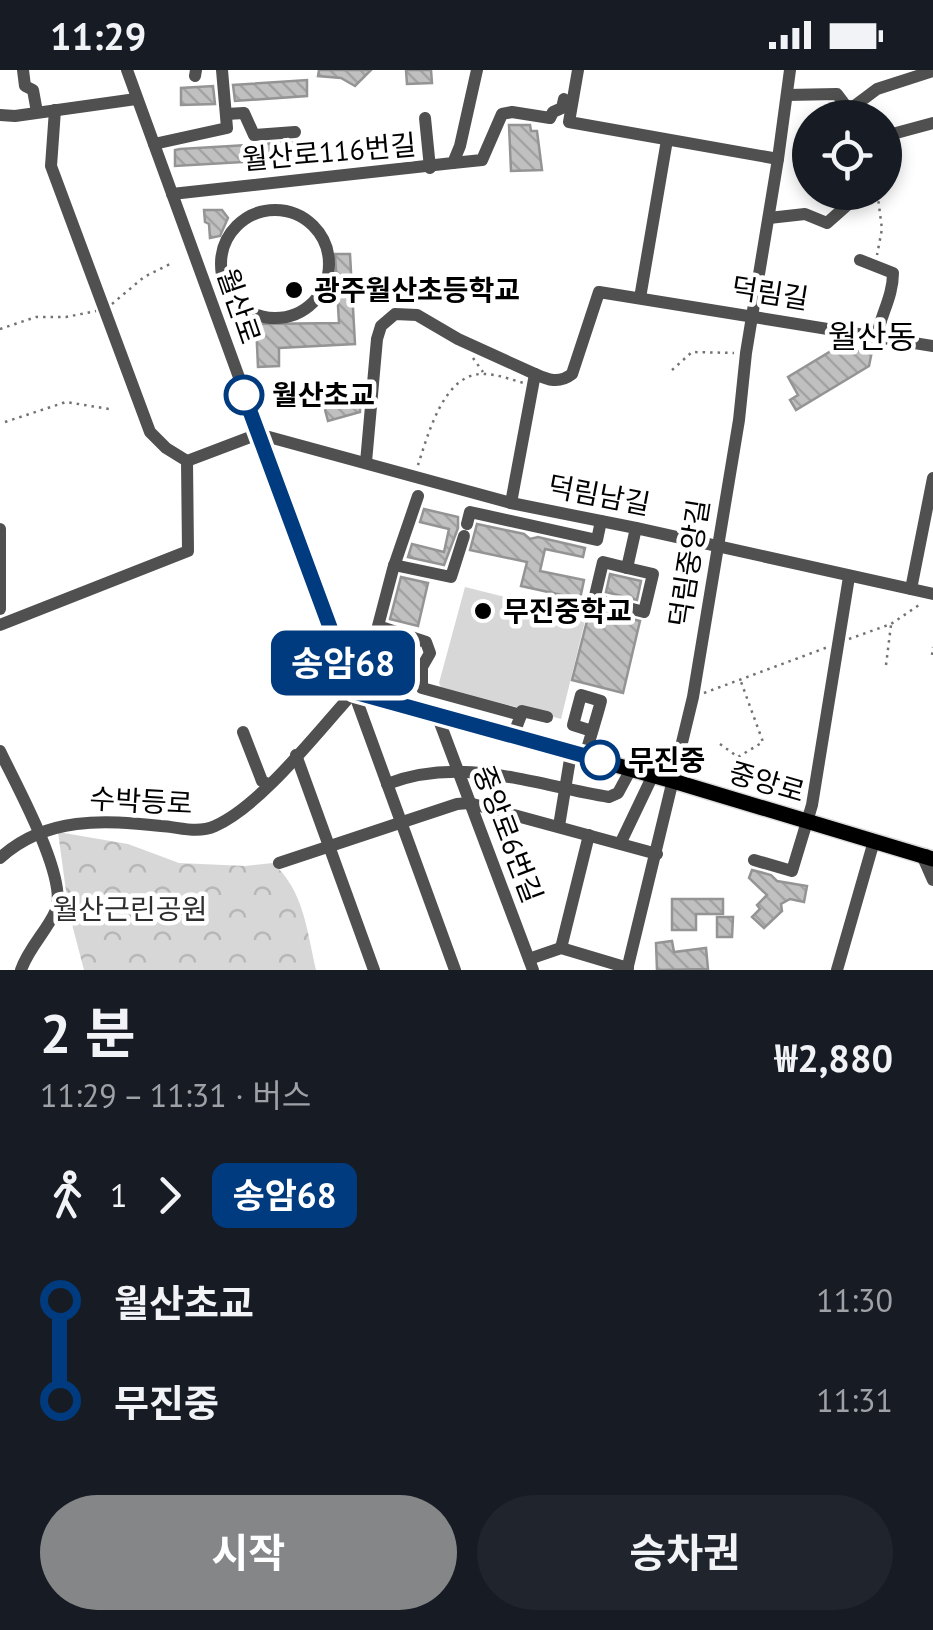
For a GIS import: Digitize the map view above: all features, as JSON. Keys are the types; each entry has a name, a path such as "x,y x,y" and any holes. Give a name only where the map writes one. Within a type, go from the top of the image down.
{"main road":[{"name":"중앙로","path":"354,692 929,856"}],"street":[{"path":"23,70 24,86 33,90 37,112"},
{"name":"월산로","path":"127,70 455,970"},
{"path":"154,144 227,128 222,70"},
{"name":"월산로116번길","path":"172,194 248,189 453,164 477,70"},
{"path":"569,122 578,70"},
{"name":"덕림중앙길","path":"627,969 658,854 693,697 740,420 746,353 790,70"},
{"path":"787,95 837,94 849,110 877,89 933,71"},
{"path":"4,121 37,112 136,99"},
{"path":"550,118 552,112 562,108 564,99"},
{"path":"56,110 52,166 150,432 186,461"},
{"path":"453,164 482,160 502,114 512,112 778,159"},
{"path":"226,114 244,113 254,135 294,132"},
{"path":"426,118 430,168"},
{"path":"902,132 933,124"},
{"path":"640,298 667,140"},
{"path":"248,189 261,212"},
{"path":"769,218 805,214 827,223 842,210"},
{"path":"261,212 297,215 312,225 329,257 322,292 310,306 294,315 259,316 231,296 223,280 223,250 232,231 261,212"},
{"path":"208,250 223,250"},
{"path":"860,260 894,273 893,290 877,336"},
{"name":"덕림길","path":"534,379 565,379 572,374 599,292 933,346"},
{"path":"366,462 381,326 395,314 417,315 534,379 510,504"},
{"path":"186,461 258,434"},
{"name":"덕림남길","path":"258,434 510,504 636,528 933,595"},
{"path":"0,624 188,552 186,461"},
{"path":"911,589 933,478"},
{"path":"418,496 378,626 426,642 430,653 422,667 422,688 520,715"},
{"path":"394,565 451,577 470,512 597,540 602,521"},
{"path":"627,568 636,528"},
{"path":"0,529 0,609"},
{"path":"632,548 652,574 644,612 594,600 603,562 652,574"},
{"path":"754,860 792,871 808,820 849,577"},
{"name":"수박등로","path":"0,858 22,841 82,821 205,829 226,820 268,784 354,692"},
{"path":"513,736 522,710 547,717"},
{"name":"중앙로6번길","path":"437,715 531,964"},
{"path":"559,826 564,790 592,731"},
{"path":"243,732 262,781 268,784"},
{"path":"0,751 6,776 42,832 58,900 21,970"},
{"path":"296,755 374,970"},
{"path":"387,784 406,777 456,770 486,772 609,797 618,793 631,769"},
{"path":"621,842 653,775"},
{"path":"279,862 469,803 658,854"},
{"path":"561,948 589,835"},
{"path":"837,970 874,841"},
{"path":"929,856 933,880"},
{"path":"531,964 561,948 627,969"}],"path":[{"path":"875,266 882,229 880,210"},
{"path":"0,329 36,317 66,317 105,308 144,277 172,263"},
{"path":"672,370 692,352 746,353"},
{"path":"415,476 440,405 464,377 484,373 534,379"},
{"path":"5,422 66,402 109,408"},
{"path":"693,697 891,624 933,595"},
{"path":"886,665 891,624"},
{"path":"932,655 933,647"},
{"path":"720,744 738,756 763,742 740,678"}],"green space":[{"path":"465,587 586,617 561,719 441,687"},
{"path":"374,630 422,643 408,691 373,680 363,672"},
{"name":"월산근린공원","path":"58,832 128,844 179,863 273,863 298,899 316,970 84,970 69,913"}],"building":[{"path":"319,70 371,70 355,86 341,78 318,76"},
{"path":"406,70 431,70 432,83 407,84"},
{"path":"307,80 307,96 235,101 233,85"},
{"path":"213,86 215,104 181,105 181,88"},
{"path":"509,125 530,125 531,131 537,131 542,170 511,171"},
{"path":"314,141 315,158 175,166 175,150 180,149"},
{"path":"204,210 222,210 228,218 220,236 210,238"},
{"path":"335,254 350,254 355,344 279,348 279,366 258,367 256,324 339,323"},
{"path":"846,342 854,354 862,349 872,351 869,366 796,410 790,400 798,395 788,377"},
{"path":"360,396 360,412 328,421 324,406"},
{"path":"424,509 458,517 458,528 444,565 408,557 412,544 444,552 449,529 420,522"},
{"name":"무진중학교","path":"477,524 524,534 530,539 538,537 585,548 583,557 545,549 540,571 584,580 580,599 521,586 527,562 470,550"},
{"path":"610,574 641,581 637,600 606,592"},
{"path":"401,577 428,583 418,626 390,619"},
{"path":"590,609 640,621 623,693 572,680"},
{"path":"752,870 771,875 777,881 807,886 804,902 790,899 781,904 782,911 764,928 752,917 767,895 749,878"},
{"path":"672,899 723,899 723,914 696,914 696,930 672,930"},
{"path":"717,917 733,917 732,937 717,937"},
{"path":"672,941 674,952 706,948 708,969 657,970 656,943"}],"bus line":[{"name":"송암68","path":"244,395 354,692 600,760"}],"place":[{"name":"광주월산초등학교","path":"294,290"},
{"name":"월산초교","path":"244,395"},
{"name":"무진중학교","path":"483,611"},
{"name":"무진중","path":"600,760"}],"district":[{"name":"월산동","path":"872,337"}]}
